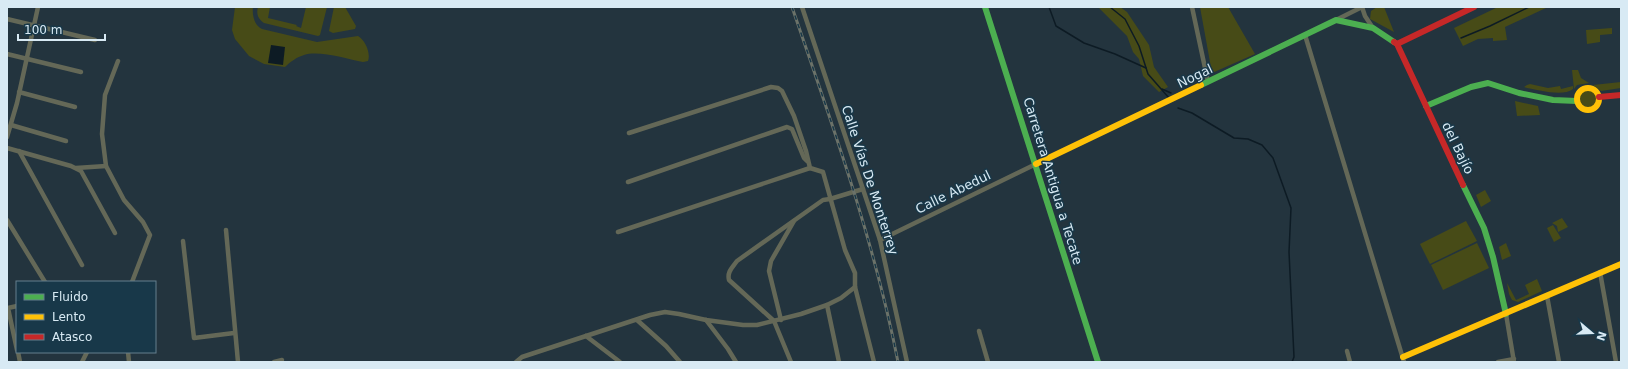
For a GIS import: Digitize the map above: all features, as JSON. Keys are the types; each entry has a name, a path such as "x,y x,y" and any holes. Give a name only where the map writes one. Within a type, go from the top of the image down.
{"street":[{"path":"7,137 27,59 38,7"},
{"name":"Calle Vías De Monterrey","path":"802,7 880,240 908,362"},
{"name":"Carretera Antigua a Tecate","path":"985,7 1098,362"},
{"path":"1192,7 1208,82"},
{"path":"1362,7 1365,16 1373,28"},
{"name":"Nogal","path":"1036,164 1362,7"},
{"path":"1336,20 1373,28 1397,44 1474,7"},
{"path":"7,19 95,40"},
{"path":"1305,35 1404,360 1621,264"},
{"name":"del Bajío","path":"1397,44 1484,228 1494,257 1506,314"},
{"path":"7,54 81,72"},
{"path":"118,61 105,95 102,134 106,166 124,200 143,222 150,235 132,281"},
{"path":"1426,106 1471,87 1488,83 1519,93 1553,100 1577,101"},
{"path":"629,133 771,87 778,88 782,91 794,116 806,151 807,161"},
{"path":"1587,88 1596,91 1599,97 1597,106 1588,110 1580,107 1577,101 1579,92 1587,88"},
{"path":"19,92 75,107"},
{"path":"1599,97 1621,95"},
{"path":"11,125 66,141"},
{"path":"628,182 787,127 792,129 804,158 810,168"},
{"path":"7,148 71,166 80,171 115,233"},
{"path":"19,151 82,265"},
{"name":"Calle Abedul","path":"880,240 1036,164"},
{"path":"76,168 106,166"},
{"path":"618,232 810,168 823,172 845,250 855,272 856,287 874,362"},
{"path":"791,362 774,321 730,280 728,276 729,270 737,261 823,200 830,200 863,189"},
{"path":"781,320 769,271 771,261 795,219"},
{"path":"7,220 44,281"},
{"path":"226,230 234,333 238,362"},
{"path":"182,241 194,338 234,333"},
{"path":"1600,272 1616,362"},
{"path":"516,362 522,357 665,312 706,320 743,325 757,325 781,320 827,305 841,298 856,287"},
{"path":"1547,296 1559,362"},
{"path":"827,305 839,362"},
{"path":"16,306 8,308 16,346"},
{"path":"1498,362 1514,361 1506,314"},
{"path":"637,320 666,346 680,362"},
{"path":"706,320 736,362"},
{"path":"979,331 988,362"},
{"path":"586,336 620,362"},
{"path":"1347,351 1350,362"},
{"path":"82,362 86,353"},
{"path":"274,362 282,360"}],"green space":[{"path":"235,7 253,7 254,20 262,29 317,42 358,36 363,40 367,47 369,54 368,61 363,62 325,54 310,54 296,58 285,67 264,64 249,56 235,39 232,30"},
{"path":"258,7 270,7 268,18 297,25 296,26 301,28 306,7 327,7 320,35 318,36 264,23 258,16"},
{"path":"334,7 345,7 356,26 355,29 333,33 329,31"},
{"path":"1098,7 1120,7 1127,12 1149,45 1154,67 1168,87 1159,92 1143,76 1139,59 1133,52 1127,36"},
{"path":"1200,7 1228,7 1255,54 1212,73"},
{"path":"1377,7 1384,7 1394,32 1370,19 1371,11"},
{"path":"1498,7 1548,7 1505,27 1507,40 1493,41 1493,38 1478,39 1463,46 1454,28"},
{"path":"1612,28 1612,34 1600,35 1600,42 1587,44 1586,30"},
{"path":"1572,70 1578,70 1581,78 1589,83 1577,85 1574,89"},
{"path":"1621,82 1621,88 1601,91 1593,85"},
{"path":"1530,84 1548,88 1560,86 1561,89 1573,86 1573,89 1557,93 1524,87"},
{"path":"1588,90 1594,93 1597,99 1594,105 1588,108 1582,105 1579,99 1582,93"},
{"path":"1515,101 1538,106 1540,115 1517,116"},
{"path":"1485,190 1491,201 1481,207 1476,195"},
{"path":"1562,218 1568,227 1558,232 1557,226 1552,223"},
{"path":"1466,221 1477,241 1430,264 1420,244"},
{"path":"1553,225 1561,238 1554,242 1547,228"},
{"path":"1477,243 1489,268 1443,290 1431,265"},
{"path":"1506,243 1511,256 1502,260 1499,247"},
{"path":"1537,279 1542,291 1518,302 1512,300 1507,283 1516,300 1529,294 1525,285"}],"water":[{"path":"271,45 285,47 283,65 268,63"}],"waterway":[{"path":"1049,7 1056,26 1084,43 1115,54 1146,68"},
{"path":"1110,7 1125,19 1139,46 1148,74 1169,98"},
{"path":"1461,38 1529,7"},
{"path":"1162,89 1171,93"},
{"path":"1178,108 1192,113 1234,138 1248,139 1262,145 1273,158 1291,208 1289,252 1294,357 1292,362"}],"railway":[{"path":"792,7 851,183 877,272 898,362"}],"traffic: fast":[{"path":"985,7 1098,362"},
{"path":"1201,85 1336,20 1373,28 1394,42"},
{"path":"1426,106 1471,87 1488,83 1519,93 1553,100 1577,101"},
{"path":"1463,185 1484,228 1493,257 1506,314"}],"traffic: slow":[{"path":"1036,164 1201,85"},
{"path":"1588,88 1596,91 1599,99 1596,107 1588,110 1580,107 1577,99 1580,91 1588,88"},
{"path":"1403,357 1621,264"}],"traffic: jam":[{"path":"1397,44 1474,7"},
{"path":"1394,42 1397,44 1463,185"},
{"path":"1599,97 1621,95"}]}
